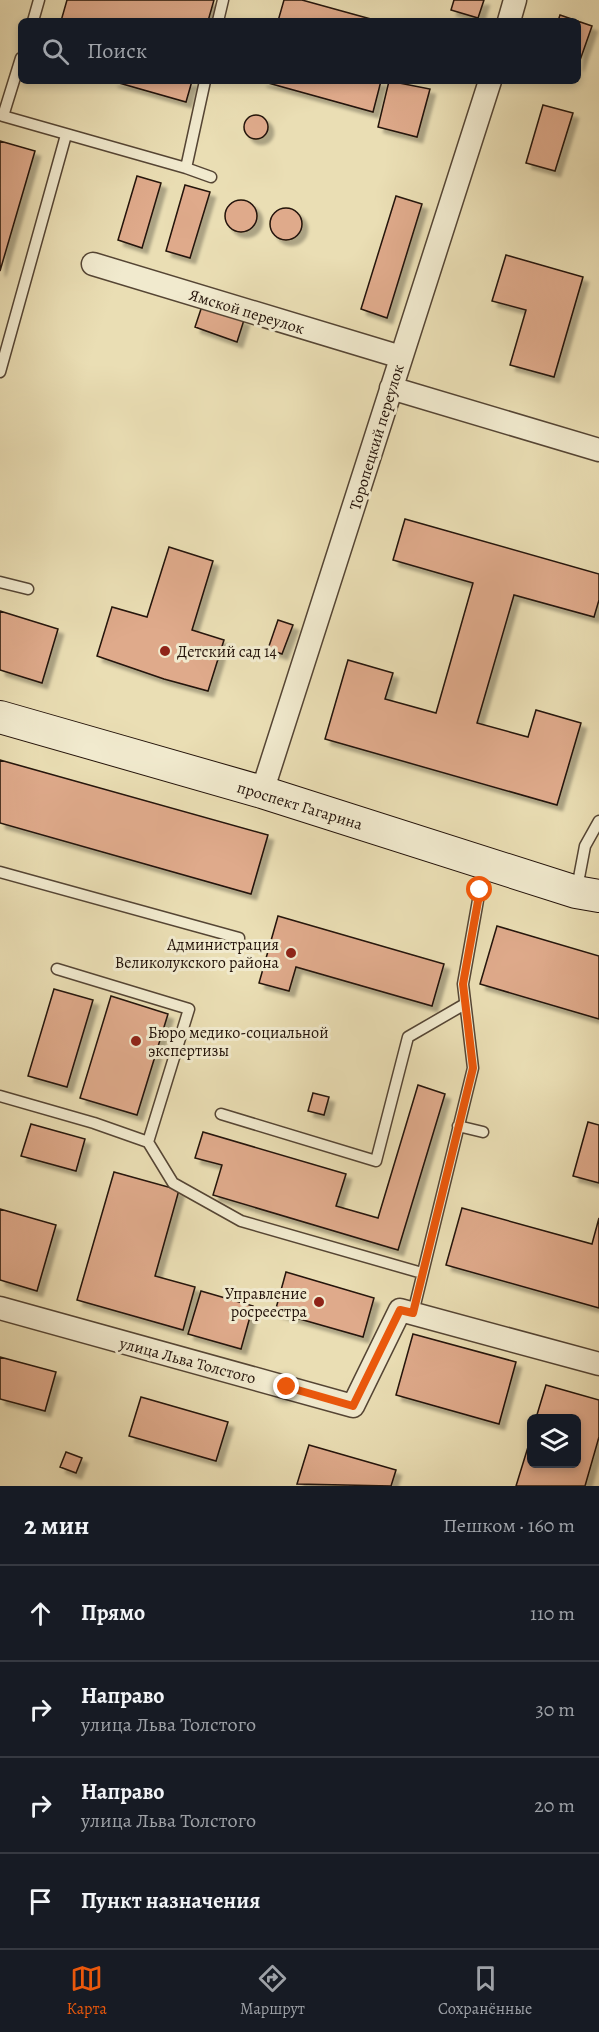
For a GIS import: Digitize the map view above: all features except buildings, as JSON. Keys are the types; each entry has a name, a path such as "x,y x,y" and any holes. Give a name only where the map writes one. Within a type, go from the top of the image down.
{"main road":[{"name":"проспект Гагарина","path":"0,717 262,792 587,894"}],"street":[{"path":"509,18 515,0"},
{"name":"Торопецкий переулок","path":"262,792 334,549 391,388 489,84"},
{"name":"Ямской переулок","path":"93,264 401,357"},
{"path":"391,388 599,450"},
{"name":"улица Льва Толстого","path":"0,1308 353,1406 400,1310 413,1313"},
{"path":"413,1313 599,1364"}],"lane":[{"path":"34,18 39,0"},
{"path":"219,18 223,0"},
{"path":"18,68 3,116 211,177"},
{"path":"0,82 13,86"},
{"path":"186,168 204,84"},
{"path":"0,372 66,135"},
{"path":"0,582 28,589"},
{"path":"587,894 585,846 599,821"},
{"path":"0,872 239,938"},
{"path":"413,1313 473,1068 463,984 480,890"},
{"path":"57,969 189,1009 148,1142"},
{"path":"221,1114 376,1161 408,1037 465,1004"},
{"path":"0,1096 94,1123 148,1142 173,1183 241,1221 422,1273"},
{"path":"458,1126 483,1132"}],"place":[{"name":"Детский сад 14","path":"165,651"},
{"name":"Администрация Великолукского района","path":"291,953"},
{"name":"Бюро медико-социальной экспертизы","path":"136,1041"},
{"name":"Управление росреестра","path":"319,1302"}],"route":[{"path":"287,1387 353,1406 400,1310 413,1313 473,1068 463,984 480,890"}]}
